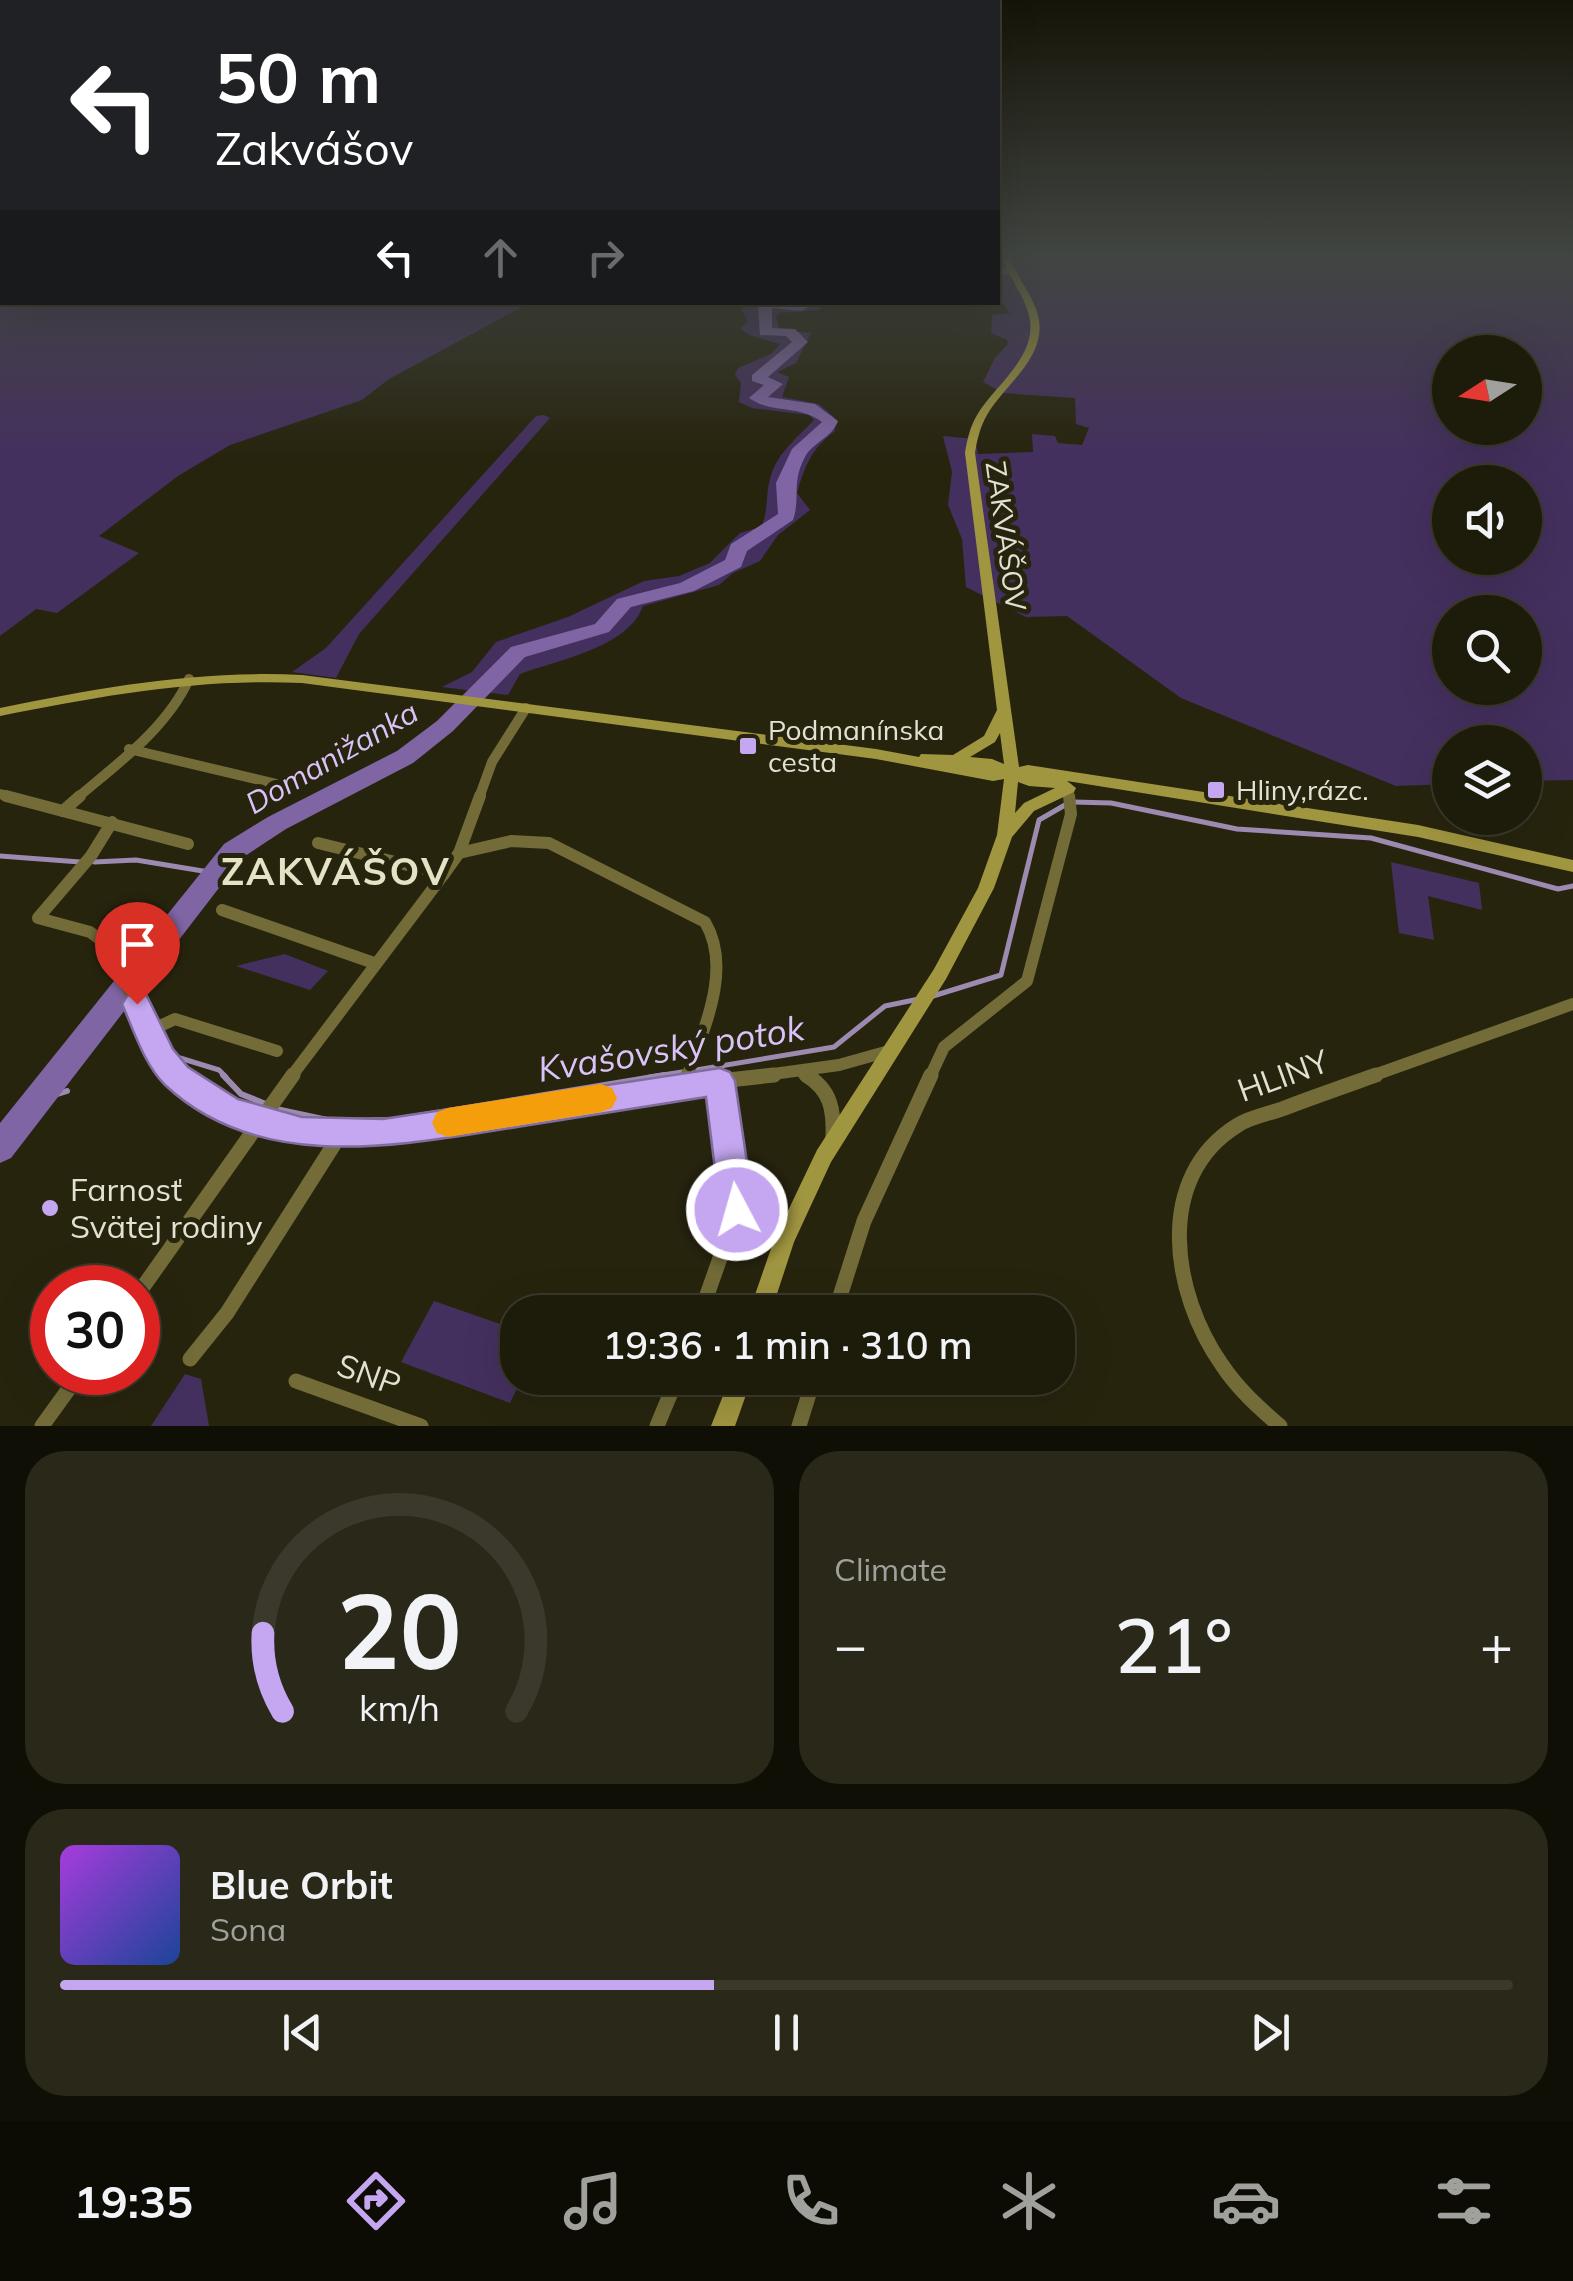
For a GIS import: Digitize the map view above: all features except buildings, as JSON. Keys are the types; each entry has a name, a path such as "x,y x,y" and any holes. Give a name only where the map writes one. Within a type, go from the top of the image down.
{"main road":[{"name":"ZAKVÁŠOV","path":"766,1295 784,1240 833,1138 940,974 986,888 1005,834 1012,772 970,453 978,415 1026,356 1035,334 1033,322"},
{"path":"0,712 114,688 190,679 286,678 876,754 993,776 1028,770 1418,831 1573,866"},
{"path":"948,759 985,744 1005,710"},
{"path":"876,754 992,764 1029,781 1120,785"},
{"path":"1005,834 1029,808 1076,786"},
{"path":"723,1426 735,1395"}],"street":[{"path":"63,810 165,716 190,679"},
{"path":"159,1265 374,963 459,853 492,762 526,708"},
{"path":"129,748 285,786"},
{"path":"840,1295 864,1222 944,1047 1027,980 1076,786"},
{"path":"0,794 188,844"},
{"path":"112,822 91,856 38,918 99,933 117,956 119,972 162,1058 177,1076 230,1111 267,1112 340,1135 383,1133 688,1075 720,1081 801,1072 862,1061 890,1051"},
{"path":"459,853 499,841 539,839 579,855 706,922 717,937 720,962 688,1075"},
{"path":"318,842 444,874"},
{"path":"222,910 374,963"},
{"name":"HLINY","path":"1280,1426 1239,1390 1208,1344 1190,1306 1181,1268 1179,1225 1184,1192 1197,1163 1217,1138 1238,1124 1573,1004"},
{"path":"149,1030 175,1019 188,1021 276,1051"},
{"path":"801,1072 820,1081 830,1096 835,1112 833,1138"},
{"path":"708,1295 737,1210 720,1081"},
{"path":"190,1359 227,1314 340,1135"},
{"name":"SNP","path":"296,1381 421,1426"},
{"path":"42,1426 64,1395"},
{"path":"657,1426 670,1395"},
{"path":"799,1426 809,1395"}],"shaded area":[{"path":"0,322 495,322 389,379 362,400 230,445 178,476 99,536 139,553 57,613 36,609 0,636"},
{"path":"748,322 777,322 780,330 811,333 796,363 777,372 789,377 782,397 819,404 834,417 835,431 810,458 797,493 810,510 778,535 760,561 733,573 719,585 643,606 623,632 607,642 520,674 508,695 442,687 472,672 496,642 568,617 644,581 679,576 710,563 740,533 761,527 773,470 814,420 809,415 752,408 739,402 741,383 735,375 738,368 771,354 780,344 749,335 740,328"},
{"path":"992,322 1573,322 1573,780 1542,781 1542,725 1432,725 1432,785 1396,786 1181,698 1067,616 1026,617 966,587 962,539 948,505 952,472 943,436 975,439 978,454 1033,452 1032,434 1055,436 1058,443 1082,445 1089,428 1076,424 1075,398 1003,393 983,382 1007,340 991,333"},
{"path":"536,416 550,418 359,634 336,678 292,672 326,648"},
{"path":"1391,862 1479,883 1482,910 1428,896 1434,940 1399,933"},
{"path":"285,954 328,971 310,990 236,966"},
{"path":"434,1301 500,1324 500,1395 514,1395 510,1403 401,1362"},
{"path":"185,1374 201,1379 209,1426 151,1426"}],"waterway":[{"name":"Domanižanka","path":"0,1148 233,851 277,823 405,757 445,726 518,652 602,628 624,603 687,587 734,563 738,548 787,516 785,483 800,449 827,429 830,421 810,407 757,398 775,384 757,378 801,342 790,332 765,332 765,322"},
{"name":"Kvašovský potok","path":"1073,802 1111,803 1237,829 1371,838 1558,889 1573,886"},
{"name":"Kvašovský potok","path":"933,996 1001,975 1039,820 1065,805"},
{"path":"0,856 80,862"},
{"path":"94,862 136,860 215,873"},
{"name":"Kvašovský potok","path":"696,1070 834,1047 885,1006 919,999"},
{"name":"Kvašovský potok","path":"180,1058 219,1070 226,1077"},
{"name":"Kvašovský potok","path":"650,1077 682,1072"},
{"name":"Kvašovský potok","path":"223,1075 241,1094 268,1105"},
{"name":"Kvašovský potok","path":"276,1109 332,1121 394,1120 665,1075"},
{"name":"Kvašovský potok","path":"38,1100 67,1091"}],"slow traffic":[{"path":"448,1123 601,1098"}],"place":[{"name":"Podmanínska cesta","path":"748,746"},
{"name":"Hliny,rázc.","path":"1216,790"},
{"name":"Farnosť Svätej rodiny","path":"50,1208"}],"district":[{"name":"ZAKVÁŠOV","path":"336,872"}],"route":[{"path":"137,1004 162,1058 177,1076 230,1111 302,1131 340,1135 383,1133 720,1081 737,1210"}]}
